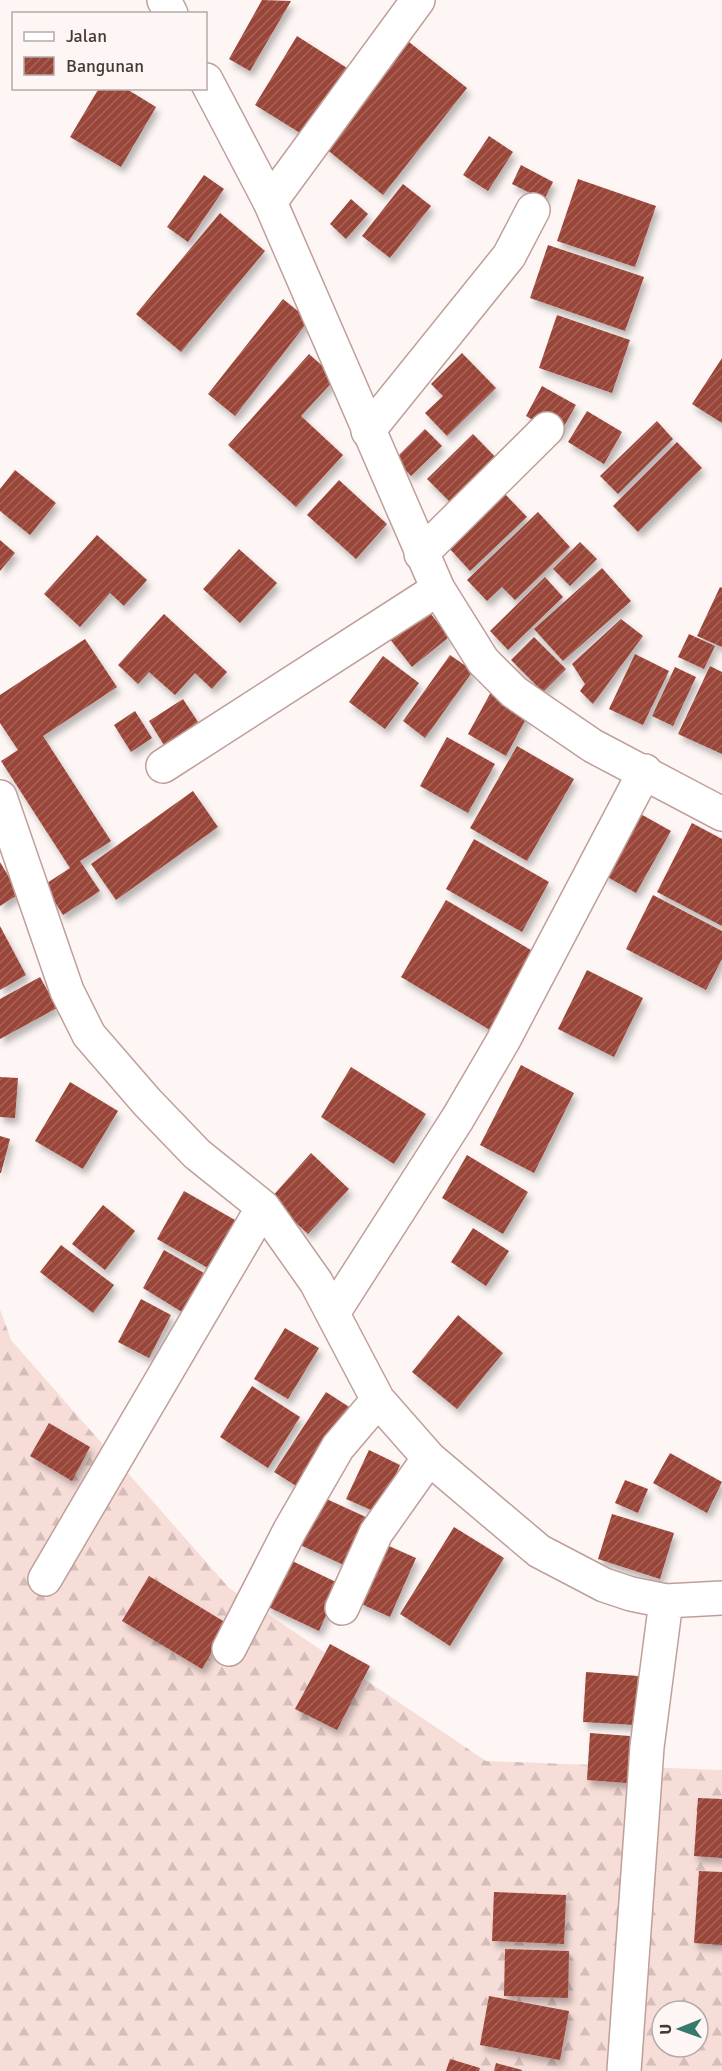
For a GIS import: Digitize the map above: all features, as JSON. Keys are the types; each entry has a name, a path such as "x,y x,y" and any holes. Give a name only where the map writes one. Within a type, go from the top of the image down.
{"street":[{"path":"270,202 418,0"},
{"path":"207,82 270,202 421,554 438,589 483,661 514,692 594,746 645,771 722,814"},
{"path":"368,431 509,256 533,210"},
{"path":"421,554 547,429"},
{"path":"163,766 438,589"},
{"path":"333,1313 458,1118 503,1041 645,771"},
{"path":"0,797 67,991 89,1035 147,1102 197,1154 263,1207 316,1282 378,1400 429,1458 539,1551 604,1585 631,1594 666,1601 722,1598"},
{"path":"45,1579 263,1207"},
{"path":"229,1649 290,1530 339,1447 378,1400"},
{"path":"342,1608 376,1533 429,1458"},
{"path":"624,2071 648,1747 666,1601"}],"green space":[{"path":"0,1309 11,1340 229,1588 486,1761 722,1770 722,2071 0,2071"}],"building":[{"path":"262,0 291,1 250,71 229,59"},
{"path":"297,36 347,68 305,136 255,105"},
{"path":"409,42 467,88 383,195 325,148"},
{"path":"98,90 128,90 156,107 121,167 70,137"},
{"path":"489,136 513,152 488,191 463,175"},
{"path":"521,165 553,182 544,200 512,184"},
{"path":"204,175 224,189 188,242 167,227"},
{"path":"578,179 656,206 635,267 557,241"},
{"path":"403,184 431,206 390,258 362,236"},
{"path":"351,199 368,214 346,239 330,224"},
{"path":"220,213 265,251 181,352 136,314"},
{"path":"548,245 644,277 625,331 530,298"},
{"path":"283,299 309,320 235,416 208,394"},
{"path":"557,315 630,340 612,393 539,368"},
{"path":"462,353 496,388 447,436 425,413 443,396 431,384"},
{"path":"309,354 336,378 301,416 343,455 296,507 228,445"},
{"path":"722,358 722,423 692,404"},
{"path":"542,386 576,405 559,435 526,416"},
{"path":"587,411 622,432 604,464 568,442"},
{"path":"657,421 673,439 618,494 600,476"},
{"path":"425,429 442,446 411,476 395,459"},
{"path":"473,434 504,466 458,510 427,479"},
{"path":"677,442 702,468 638,532 613,506"},
{"path":"15,470 56,503 30,535 0,511 0,489"},
{"path":"339,480 387,524 356,559 307,515"},
{"path":"505,494 527,517 470,571 449,548"},
{"path":"538,512 570,547 515,600 502,587 487,601 467,580"},
{"path":"97,535 147,580 124,606 110,593 80,627 44,594"},
{"path":"0,540 15,553 0,571"},
{"path":"580,542 597,559 570,586 553,569"},
{"path":"239,549 277,583 240,623 203,589"},
{"path":"602,568 631,601 563,661 534,629"},
{"path":"545,577 563,597 508,650 490,631"},
{"path":"720,587 722,588 722,647 697,636"},
{"path":"427,609 449,637 412,667 389,638"},
{"path":"164,614 227,672 212,689 195,673 175,695 149,672 138,684 118,665"},
{"path":"621,619 643,636 593,704 580,691 585,684 572,664"},
{"path":"689,634 715,646 704,669 678,657"},
{"path":"534,637 566,669 543,692 511,660"},
{"path":"85,639 117,687 43,736 111,841 80,861 100,891 63,915 44,885 70,868 1,761 18,750 0,723 0,695"},
{"path":"635,654 669,671 643,725 609,709"},
{"path":"450,655 473,671 425,738 403,721"},
{"path":"383,656 419,683 385,729 349,702"},
{"path":"710,666 722,672 722,754 678,734"},
{"path":"675,667 696,677 673,726 652,716"},
{"path":"491,692 529,713 506,756 468,734"},
{"path":"183,699 198,722 164,745 149,721"},
{"path":"135,711 152,738 131,752 114,725"},
{"path":"447,737 495,764 468,813 420,786"},
{"path":"517,746 574,779 527,861 470,828"},
{"path":"193,791 218,827 116,900 91,864"},
{"path":"637,812 671,831 636,893 602,874"},
{"path":"692,823 722,839 722,926 657,892"},
{"path":"474,839 549,882 522,932 446,889"},
{"path":"0,862 19,894 0,906"},
{"path":"653,895 722,931 722,959 706,990 626,949"},
{"path":"446,900 536,953 490,1030 401,977"},
{"path":"0,926 26,975 0,990"},
{"path":"587,970 643,998 614,1057 558,1029"},
{"path":"40,977 57,1008 0,1039 0,999"},
{"path":"521,1065 574,1093 534,1173 480,1145"},
{"path":"351,1067 426,1114 394,1164 321,1117"},
{"path":"0,1077 18,1078 15,1118 0,1117"},
{"path":"70,1082 118,1111 83,1169 35,1141"},
{"path":"0,1136 10,1139 1,1173 0,1173"},
{"path":"311,1153 349,1189 308,1234 270,1199"},
{"path":"467,1155 528,1192 503,1234 442,1198"},
{"path":"184,1191 242,1224 215,1272 157,1239"},
{"path":"103,1205 135,1231 105,1270 72,1244"},
{"path":"473,1228 509,1251 486,1286 451,1262"},
{"path":"61,1245 114,1285 93,1313 40,1272"},
{"path":"164,1250 204,1273 182,1312 143,1288"},
{"path":"141,1299 171,1315 149,1358 118,1342"},
{"path":"458,1315 503,1353 457,1409 412,1372"},
{"path":"285,1328 319,1348 288,1399 254,1379"},
{"path":"252,1386 300,1417 268,1468 220,1437"},
{"path":"326,1392 357,1412 306,1492 274,1472"},
{"path":"49,1423 90,1447 72,1481 30,1456"},
{"path":"369,1450 400,1465 378,1513 346,1499"},
{"path":"670,1453 722,1482 707,1513 653,1483"},
{"path":"625,1480 648,1489 638,1513 615,1503"},
{"path":"320,1496 368,1518 346,1566 298,1544"},
{"path":"612,1514 674,1533 660,1579 598,1559"},
{"path":"454,1527 504,1558 450,1646 400,1614"},
{"path":"382,1543 416,1558 390,1617 357,1602"},
{"path":"288,1559 340,1584 319,1631 266,1606"},
{"path":"149,1576 228,1624 202,1669 122,1621"},
{"path":"330,1644 370,1666 337,1730 295,1709"},
{"path":"586,1672 638,1676 635,1725 583,1722"},
{"path":"590,1733 630,1736 627,1783 587,1780"},
{"path":"698,1798 722,1799 722,1858 694,1856"},
{"path":"699,1871 722,1872 722,1945 694,1943"},
{"path":"494,1892 566,1895 564,1944 492,1941"},
{"path":"505,1949 569,1951 568,1998 504,1996"},
{"path":"489,1996 569,2011 560,2060 480,2045"},
{"path":"450,2059 480,2068 479,2071 446,2071"},
{"path":"496,2063 522,2070 522,2071 494,2071"}]}
